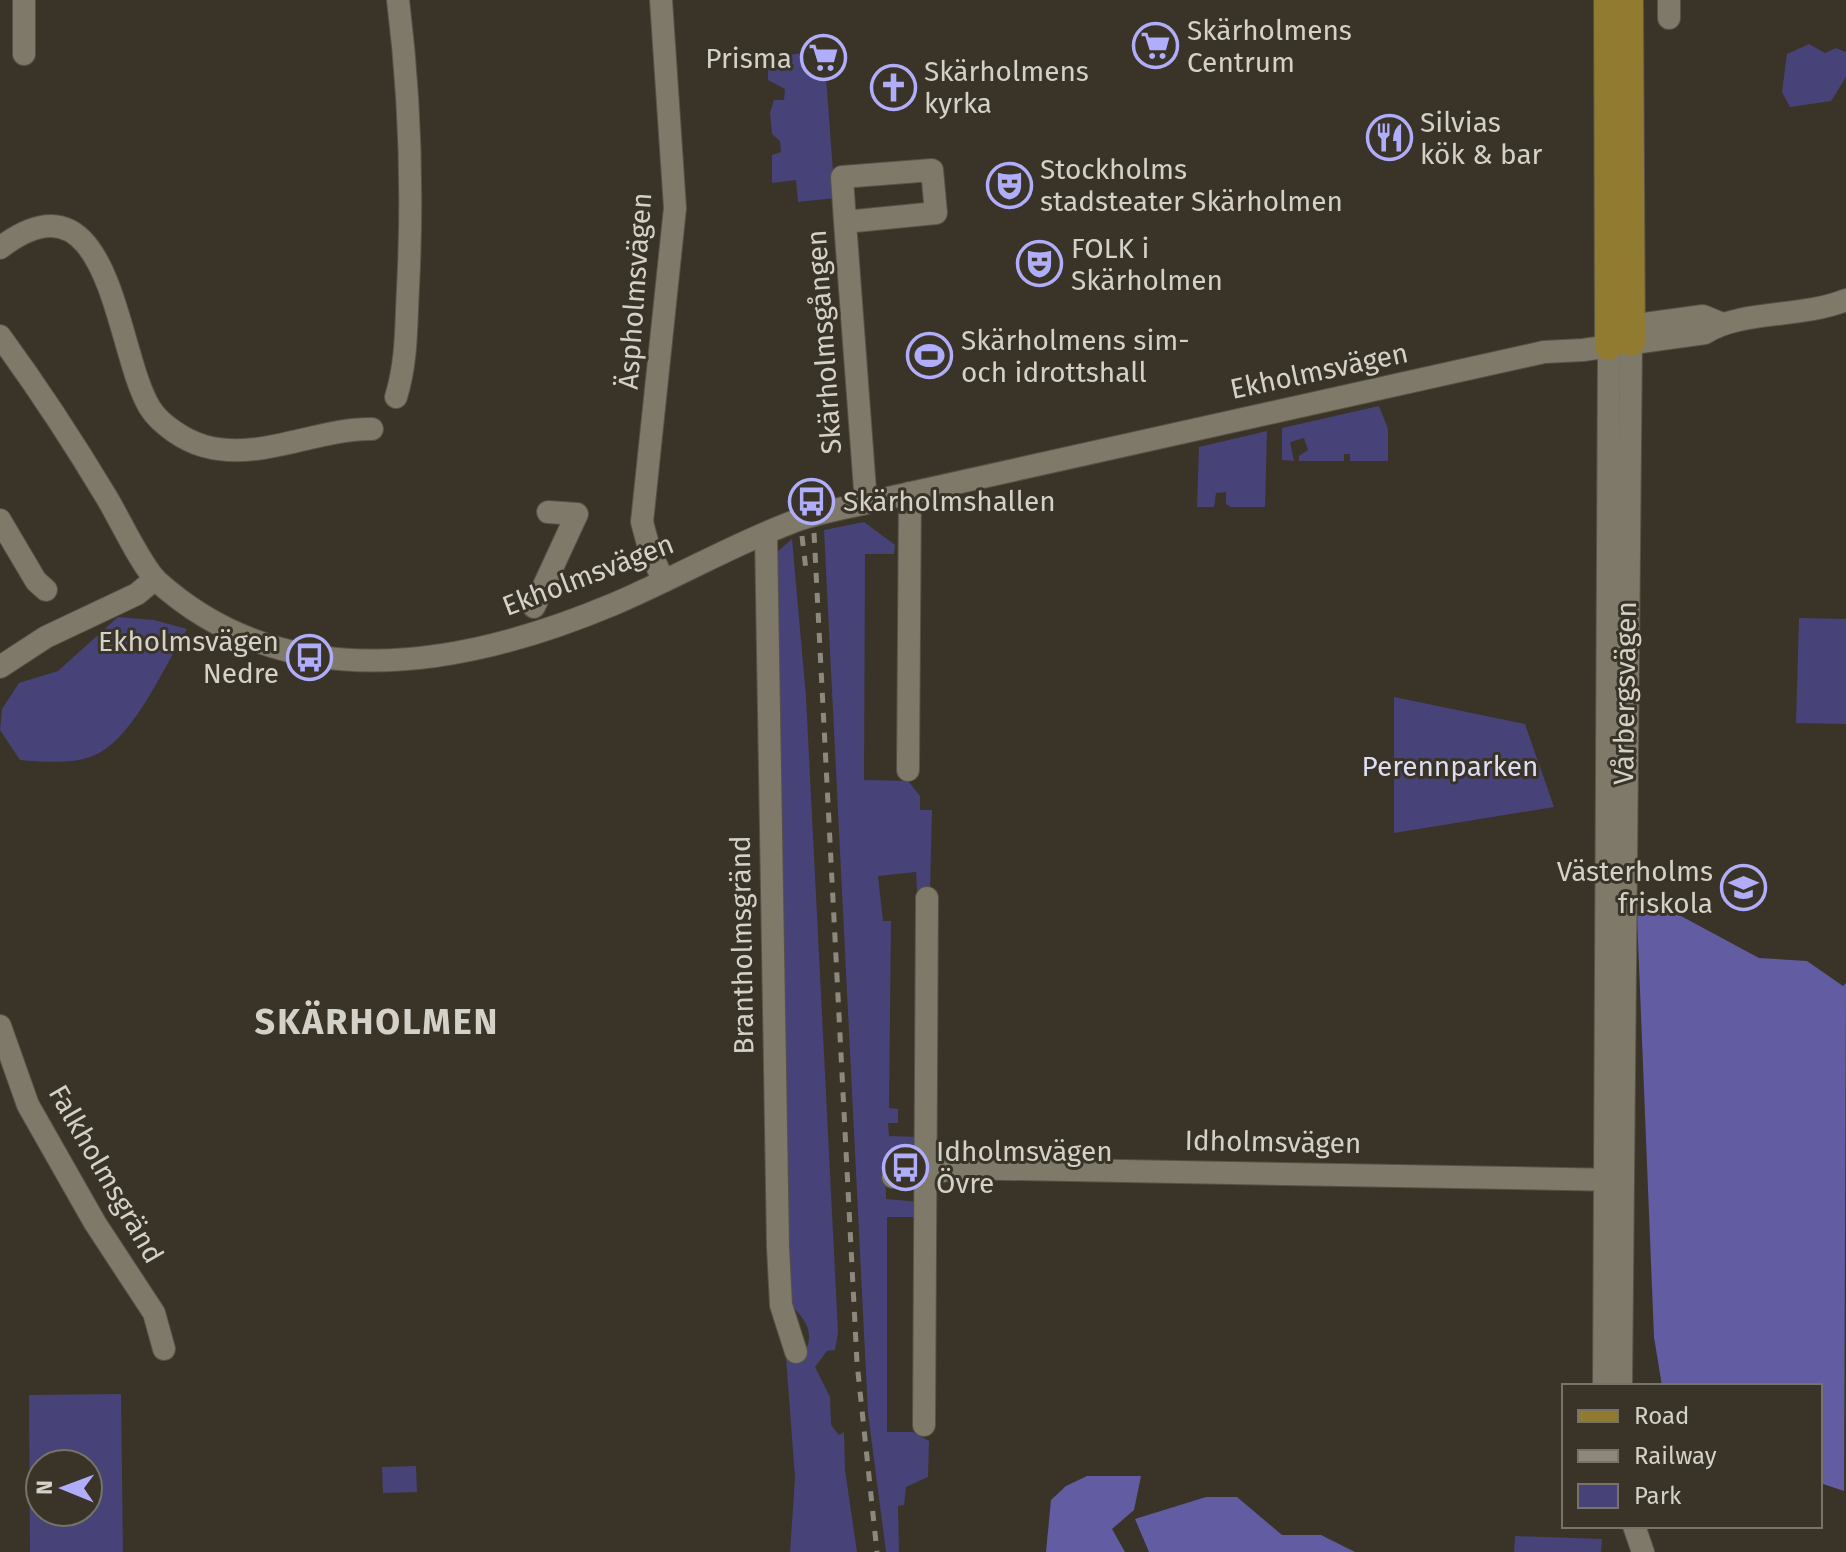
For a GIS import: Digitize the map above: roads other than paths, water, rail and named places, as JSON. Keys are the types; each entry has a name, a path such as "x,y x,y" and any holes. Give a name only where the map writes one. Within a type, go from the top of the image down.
{"main road":[{"name":"Vårbergsvägen","path":"1608,0 1620,202"},
{"name":"Vårbergsvägen","path":"1620,335 1620,202 1629,0"}],"street":[{"path":"24,0 24,54"},
{"path":"396,397 404,371 411,234 406,53 398,0"},
{"name":"Äspholmsvägen","path":"661,0 675,208 642,522 650,552 664,581"},
{"name":"Skärholmsgången","path":"845,222 936,213 932,170 842,177 845,222 866,503"},
{"path":"0,248 19,233 41,227 57,227 71,232 93,252 108,279 150,409 180,435 204,446 257,447 309,441 353,428 372,429"},
{"name":"Ekholmsvägen","path":"0,336 81,454 155,579 208,617 258,643 310,657 359,662 442,654 529,634 613,604 791,522 866,503 1554,350 1572,338 1705,333 1720,323 1821,310 1846,300"},
{"name":"Vårbergsvägen","path":"1604,1384 1611,1180 1620,335"},
{"path":"908,770 910,493"},
{"path":"534,607 577,514 548,512"},
{"path":"0,520 36,581 46,590"},
{"name":"Brantholmsgränd","path":"766,534 778,1247 781,1305 796,1352"},
{"path":"0,667 46,637 137,594 155,579"},
{"path":"924,1425 927,898"},
{"name":"Falkholmsgränd","path":"0,1026 28,1105 95,1223 154,1313 164,1349"},
{"name":"Idholmsvägen","path":"893,1177 926,1176 954,1168 969,1168 1611,1180"},
{"name":"Vårbergsvägen","path":"1611,1180 1621,1384"},
{"path":"1635,1528 1643,1552"},
{"path":"1651,1528 1659,1552"}],"railway":[{"path":"814,533 857,1363 877,1552"},
{"path":"802,536 806,570"}],"place":[{"name":"Skärholmens Centrum","path":"1156,46"},
{"name":"Prisma","path":"823,58"},
{"name":"Skärholmens kyrka","path":"893,87"},
{"name":"Silvias kök & bar","path":"1389,138"},
{"name":"Stockholms stadsteater Skärholmen","path":"1009,185"},
{"name":"FOLK i Skärholmen","path":"1040,264"},
{"name":"Skärholmens sim- och idrottshall","path":"930,356"},
{"name":"Skärholmshallen","path":"812,501"},
{"name":"Ekholmsvägen Nedre","path":"310,657"},
{"name":"Västerholms friskola","path":"1744,887"},
{"name":"Idholmsvägen Övre","path":"905,1167"}],"district":[{"name":"SKÄRHOLMEN","path":"377,1022"}],"park label":[{"name":"Perennparken","path":"1450,766"}]}
